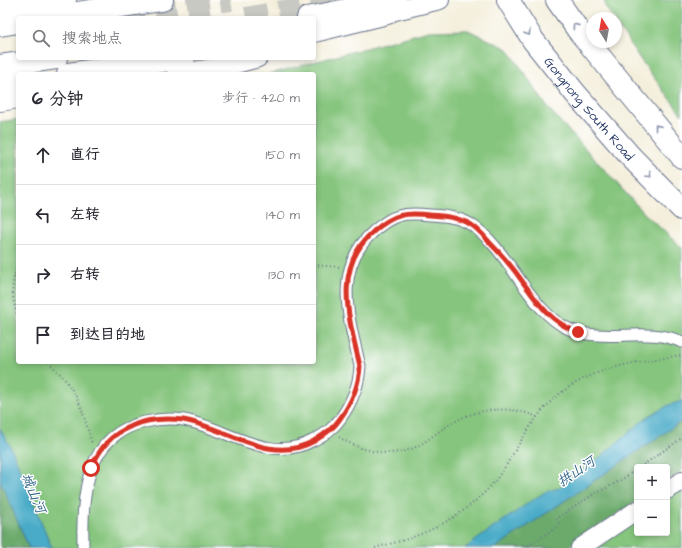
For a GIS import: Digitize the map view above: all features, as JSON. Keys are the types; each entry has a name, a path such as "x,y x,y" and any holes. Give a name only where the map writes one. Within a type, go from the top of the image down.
{"main road":[{"path":"0,9 65,0"},
{"path":"57,16 162,0"},
{"name":"Gongnong South Road","path":"508,0 533,40 575,93 630,156 682,208"},
{"path":"558,0 578,30 682,157"},
{"path":"316,17 391,6"},
{"path":"316,30 391,6"},
{"path":"0,25 16,22"},
{"path":"0,66 42,60"},
{"path":"82,72 170,60"},
{"path":"0,83 16,81"}],"street":[{"path":"316,41 391,6 440,0"},
{"path":"188,72 232,65 251,60"},
{"path":"0,102 16,99"},
{"path":"83,548 84,504 91,468 109,439 122,430 153,420 184,420 200,424 254,445 285,449 298,447 311,442 330,430 347,408 359,376 360,366 347,303 346,288 355,254 363,243 390,219 400,214 411,212 458,219 469,223 478,230 505,258 541,307 551,317 568,329 607,336 658,336 682,342"},
{"path":"670,488 682,480"},
{"path":"580,548 634,512"}],"path":[{"path":"316,265 351,268"},
{"path":"16,271 12,293 16,309"},
{"path":"375,548 401,541 434,529 471,505 504,468 537,417 557,396 578,382 619,365 682,355"},
{"path":"50,364 72,388 84,415 94,451"},
{"path":"330,430 352,446 365,450 386,452 418,446 454,422 482,412 510,410 537,417"},
{"path":"644,464 682,438"},
{"path":"526,548 560,525 556,519 594,494 618,482 634,471"}],"green space":[{"path":"605,0 682,0 682,115 640,59 622,32 622,12 609,12 605,6"},
{"path":"468,30 508,49 548,108 644,213 682,248 682,471 670,468 670,464 634,464 634,470 566,548 2,548 0,544 0,122 16,119 16,364 316,364 316,72 276,72 429,31"},
{"path":"682,421 682,471 670,479 670,464 634,464 634,503 566,548 495,548"},
{"path":"0,480 29,548 2,548 0,544"},
{"path":"682,489 682,548 592,548 634,520 634,536 670,536 670,496"}],"water":[{"path":"682,401 682,421 495,548 465,548 531,501 545,492 559,488 585,470 647,417 669,405"},
{"path":"0,428 12,450 52,548 29,548 0,480"}],"tunnel":[{"path":"128,16 231,0"},
{"path":"257,16 343,0"}],"route":[{"path":"91,468 98,454 109,439 122,430 153,420 184,420 200,424 254,445 271,448 285,449 298,447 324,435 336,425 347,408 355,391 359,376 360,366 348,315 346,288 355,254 374,231 390,219 400,214 411,212 458,219 469,223 478,230 505,258 541,307 560,324 568,329 578,332"}],"water label":[{"name":"拱山河","path":"576,471"},
{"name":"城山河","path":"34,493"}]}
